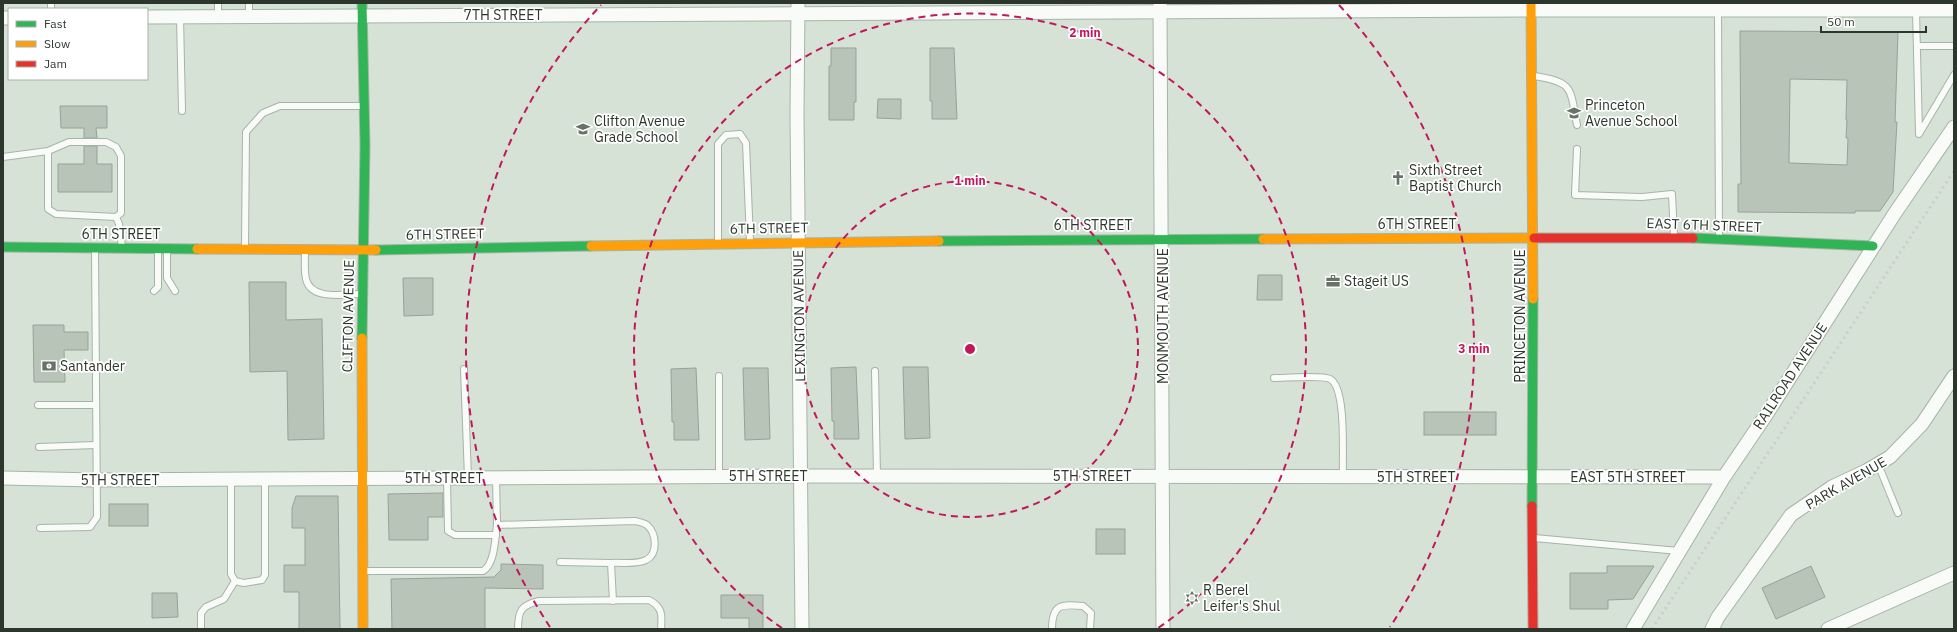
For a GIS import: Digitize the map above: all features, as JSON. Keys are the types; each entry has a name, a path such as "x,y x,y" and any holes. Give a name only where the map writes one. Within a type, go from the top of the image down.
{"street":[{"name":"7TH STREET","path":"148,16 249,16 362,9 1531,6 1718,10 1954,10"},
{"name":"PRINCETON AVENUE","path":"1531,6 1535,238 1532,538 1533,629"},
{"name":"MONMOUTH AVENUE","path":"1160,7 1163,629"},
{"name":"LEXINGTON AVENUE","path":"798,8 797,114 802,629"},
{"name":"CLIFTON AVENUE","path":"362,9 364,106 364,250 361,373 363,629"},
{"name":"RAILROAD AVENUE","path":"1633,629 1724,477 1766,415 1873,246 1954,128"},
{"name":"EAST 6TH STREET","path":"1535,238 1674,237 1873,246"},
{"name":"6TH STREET","path":"3,247 364,250 798,242 1535,238"},
{"name":"PARK AVENUE","path":"1712,629 1718,617 1791,516 1832,487 1890,457 1922,424 1954,376"},
{"name":"5TH STREET","path":"3,478 96,480 719,476 1533,476"},
{"name":"EAST 5TH STREET","path":"1533,476 1724,477"},
{"path":"1828,629 1954,573"},
{"path":"1935,582 1954,585"}],"lane":[{"path":"218,3 218,16"},
{"path":"249,3 249,16"},
{"path":"1718,10 1720,239"},
{"path":"1916,11 1919,134 1954,75"},
{"path":"180,16 182,111"},
{"path":"1917,46 1954,46"},
{"path":"1532,76 1554,79 1564,84 1571,93 1577,125"},
{"path":"245,249 246,132 263,113 280,106 364,106"},
{"path":"718,243 718,144 726,135 740,134 746,143 750,243"},
{"path":"3,157 48,151 69,142 106,142 116,147 121,156 121,213 116,217 56,214 48,209 48,151"},
{"path":"1577,149 1575,196 1642,197 1672,194 1674,237"},
{"path":"116,217 119,224 122,248"},
{"path":"40,528 90,527 97,517 95,248"},
{"path":"162,248 168,278 175,291"},
{"path":"154,291 158,287 162,248"},
{"path":"305,249 306,279 309,287 318,293 363,294"},
{"path":"464,369 468,478"},
{"path":"875,371 877,476"},
{"path":"719,376 719,476"},
{"path":"1274,378 1329,378 1336,384 1341,398 1342,477"},
{"path":"38,405 96,405"},
{"path":"39,447 96,445"},
{"path":"1878,464 1898,513"},
{"path":"447,478 448,531 455,535 496,535"},
{"path":"363,571 483,571 487,569 492,558 497,525 496,478"},
{"path":"231,479 231,574 235,582"},
{"path":"235,582 255,582 262,580 266,575 265,479"},
{"path":"497,525 635,521 646,524 652,531 655,542 654,550 650,557 638,562 560,562"},
{"path":"1532,538 1679,551"},
{"path":"611,563 613,601"},
{"path":"201,629 201,613 206,607 224,599 235,582"},
{"path":"518,629 521,610 527,603 539,601 650,600 656,604 662,612 661,629"},
{"path":"1052,629 1052,616 1056,609 1068,605 1084,606 1091,613 1090,629"}],"building":[{"path":"1740,31 1898,32 1895,122 1897,122 1893,192 1880,211 1855,211 1855,213 1738,212 1738,184 1741,184","holes":["1790,79 1847,80 1847,165 1789,163"]},
{"path":"831,48 856,48 856,102 854,102 854,120 829,120 829,66 831,66"},
{"path":"930,48 954,48 957,119 932,119 932,101 930,101"},
{"path":"878,99 901,99 901,119 877,118"},
{"path":"60,106 107,106 107,128 96,128 97,138 84,138 84,128 61,128"},
{"path":"84,146 97,146 97,164 112,164 112,192 58,192 58,164 84,164"},
{"path":"1258,275 1282,275 1282,300 1257,300"},
{"path":"403,278 433,278 433,315 404,316"},
{"path":"249,282 286,282 286,320 322,319 324,439 288,440 287,371 250,372"},
{"name":"Santander","path":"33,325 64,325 64,332 88,332 88,350 64,350 65,382 34,382"},
{"path":"856,367 859,439 834,439 834,421 832,421 831,368"},
{"path":"903,367 928,367 930,438 905,439"},
{"path":"696,368 699,440 674,440 674,422 672,422 671,369"},
{"path":"743,368 768,368 770,439 745,440"},
{"path":"1424,412 1496,412 1496,435 1424,435"},
{"path":"443,493 443,517 428,517 428,540 389,540 388,494"},
{"path":"296,496 338,496 340,629 299,629 299,592 284,592 284,565 305,565 305,528 292,528 292,508"},
{"path":"109,504 148,504 148,526 109,526"},
{"path":"1096,529 1125,529 1125,554 1096,554"},
{"path":"501,564 543,565 543,589 485,588 485,629 392,629 391,579 494,577 501,570"},
{"path":"1607,566 1654,566 1633,599 1608,600 1608,609 1570,609 1570,573 1607,573"},
{"path":"1811,566 1825,597 1776,619 1762,588"},
{"path":"152,593 177,593 178,617 152,618"},
{"path":"721,595 763,595 763,629 749,629 749,618 721,618"}],"railway":[{"path":"1652,629 1954,171"}],"traffic: fast":[{"path":"362,3 365,145 362,338"},
{"path":"1693,238 1873,246"},
{"path":"939,241 1263,239"},
{"path":"376,250 591,246"},
{"path":"3,247 197,249"},
{"path":"1532,506 1533,299"}],"traffic: slow":[{"path":"1531,3 1533,299"},
{"path":"1263,239 1534,238"},
{"path":"591,246 939,241"},
{"path":"197,249 376,250"},
{"path":"362,338 363,629"}],"traffic: jam":[{"path":"1534,238 1693,238"},
{"path":"1532,506 1533,629"}],"place":[{"name":"Princeton Avenue School","path":"1574,113"},
{"name":"Clifton Avenue Grade School","path":"583,129"},
{"name":"Sixth Street Baptist Church","path":"1398,178"},
{"name":"Stageit US","path":"1333,281"},
{"name":"Santander","path":"49,366"},
{"name":"R Berel Leifer's Shul","path":"1192,598"}]}
